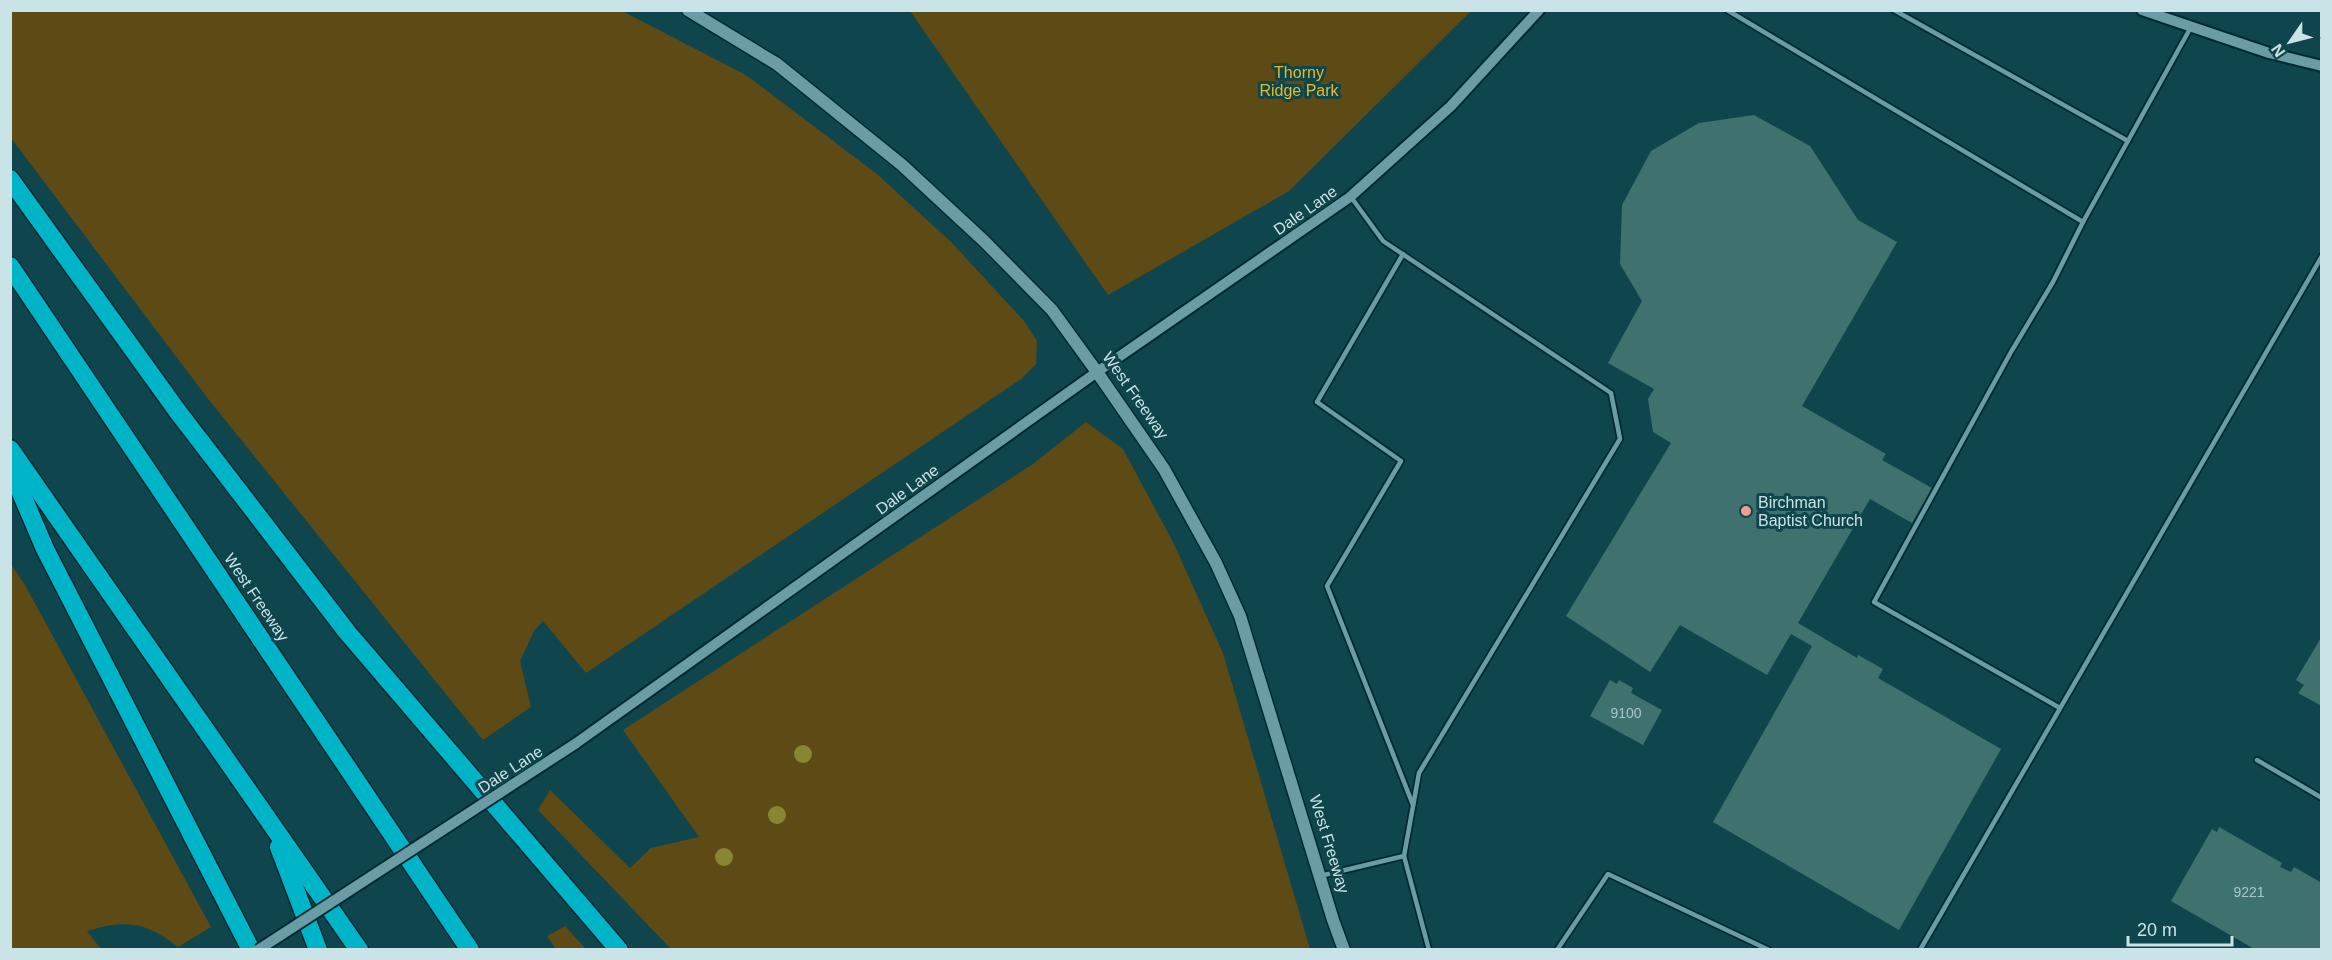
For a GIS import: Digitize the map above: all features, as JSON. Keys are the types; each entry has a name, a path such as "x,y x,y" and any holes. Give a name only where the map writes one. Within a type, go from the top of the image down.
{"highway":[{"path":"10,180 178,412 347,632 619,950"},
{"name":"West Freeway","path":"10,266 470,950"},
{"path":"10,449 359,950"},
{"path":"10,466 45,549 251,950"},
{"path":"269,820 318,950"}],"main road":[{"name":"West Freeway","path":"688,10 777,64 902,165 984,241 1052,310 1097,372 1164,469 1216,563 1240,616 1319,876 1344,950"}],"street":[{"name":"Dale Lane","path":"258,950 576,744 1097,372 1350,196 1451,106 1539,10"},
{"path":"2142,10 2269,53 2322,66"}],"lane":[{"path":"1728,10 2083,222"},
{"path":"1894,10 2128,141"},
{"path":"2060,708 1874,602 2011,352 2053,282 2083,222 2191,27"},
{"path":"1350,196 1383,241 1611,393 1620,439 1419,773 1404,856 1430,950"},
{"path":"1403,254 1317,402 1401,460 1327,585 1413,805"},
{"path":"1920,950 2322,256"},
{"path":"2257,760 2322,798"},
{"path":"1319,876 1404,856"},
{"path":"1557,950 1608,874 1769,950"}],"green space":[{"path":"11,10 622,11 746,75 877,174 951,242 1024,321 1037,341 1036,364 1021,379 586,673 543,621 534,631 520,661 531,707 483,740 209,400 11,138"},
{"name":"Thorny Ridge Park","path":"910,11 1471,11 1289,191 1108,295"},
{"path":"1086,422 1123,449 1174,544 1223,653 1310,949 671,949 538,810 550,790 630,868 651,848 699,837 623,730 1033,464"},
{"path":"10,563 25,585 211,927 178,947 156,932 124,924 87,931 101,949 11,949"},
{"path":"565,926 586,949 556,949 547,936"}],"building":[{"name":"Birchman Baptist Church","path":"1754,115 1810,146 1858,220 1897,242 1802,406 1886,454 1882,460 1932,488 1912,523 1870,499 1798,623 1857,658 1858,655 1883,669 1878,678 2001,749 1899,930 1713,822 1812,646 1791,634 1767,675 1680,625 1650,672 1566,616 1671,443 1653,432 1648,399 1654,389 1608,363 1642,301 1620,264 1622,205 1651,151 1699,123"},
{"path":"2322,636 2322,706 2298,693 2304,685 2296,680"},
{"path":"1610,680 1617,684 1619,680 1633,688 1631,693 1662,710 1643,745 1590,716"},
{"path":"2219,827 2282,863 2280,867 2291,872 2294,867 2322,883 2322,950 2256,950 2171,901 2212,829 2217,832"}],"place":[{"name":"Birchman Baptist Church","path":"1746,511"}]}
